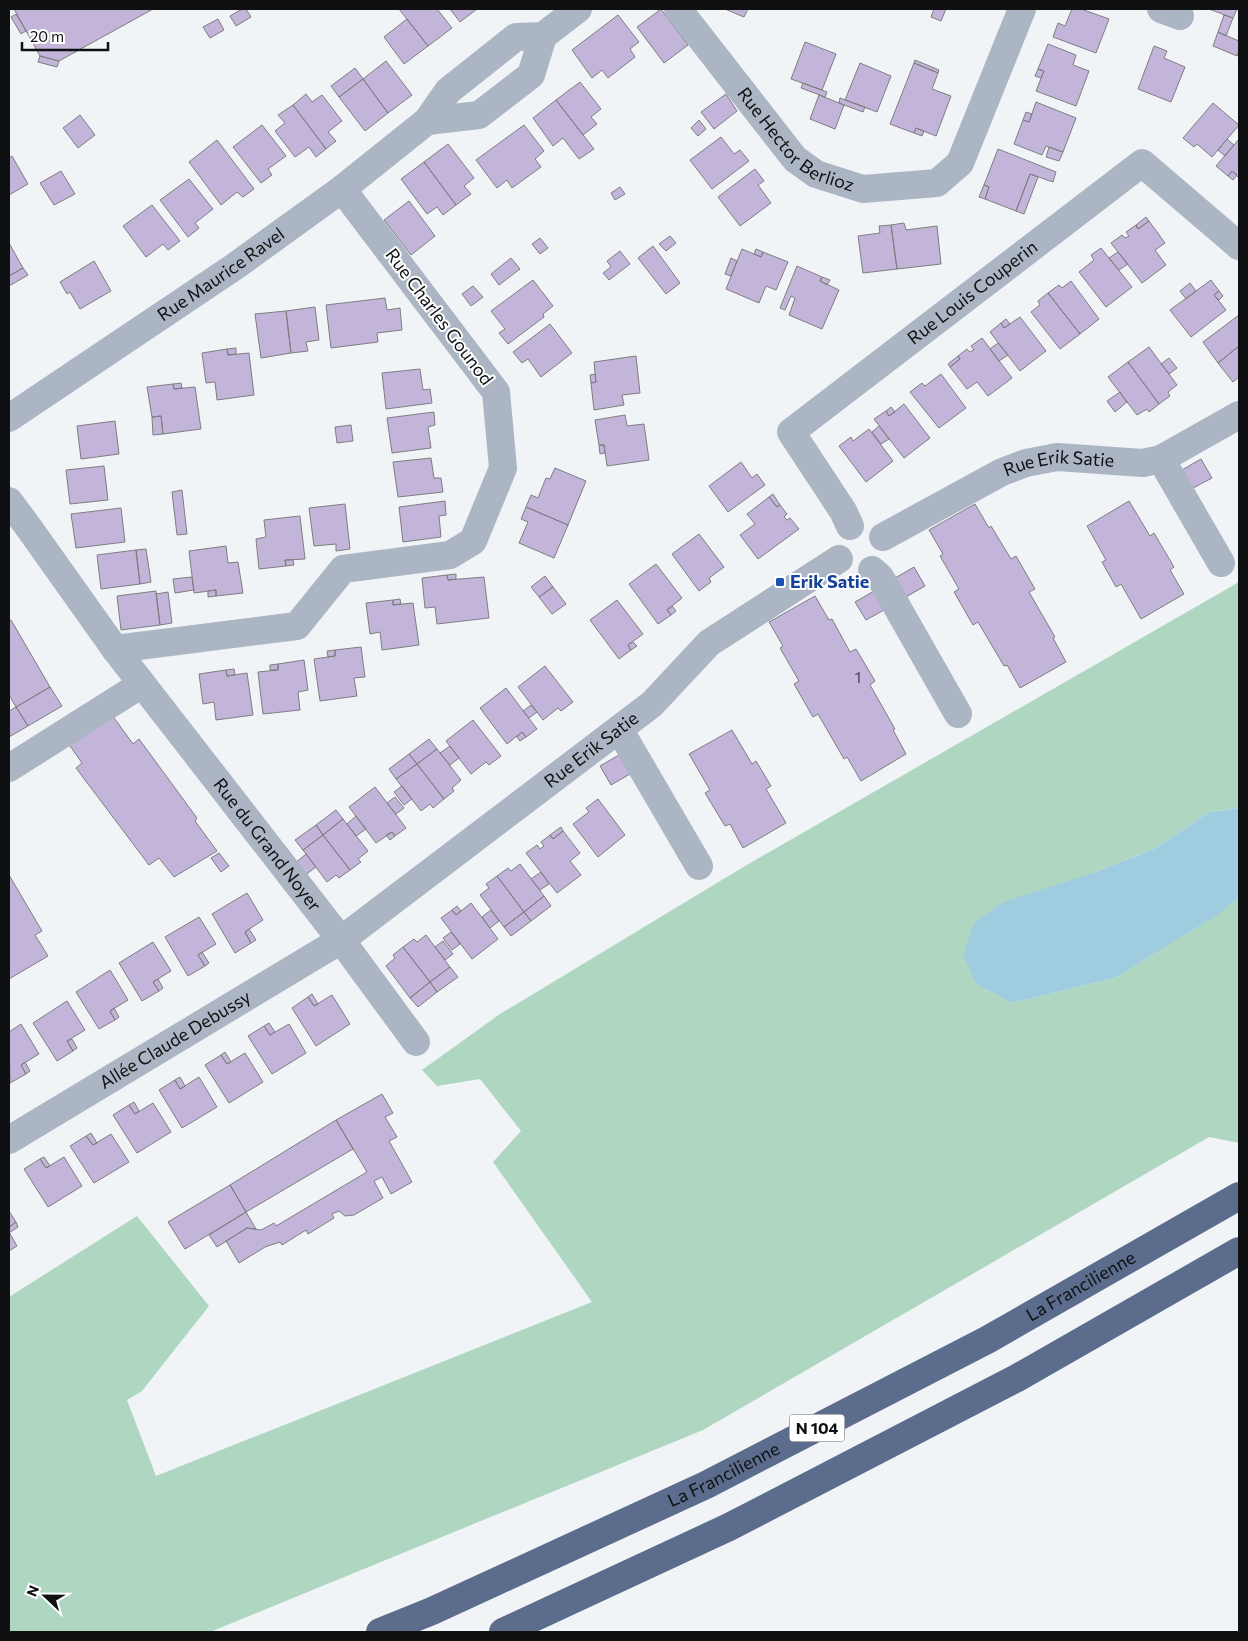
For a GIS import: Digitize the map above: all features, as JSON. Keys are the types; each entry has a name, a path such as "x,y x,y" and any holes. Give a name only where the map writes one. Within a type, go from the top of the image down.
{"highway":[{"name":"La Francilienne","path":"380,1632 432,1611 706,1485 986,1340 1239,1196"},
{"name":"N 104","path":"504,1632 747,1518 1017,1378 1239,1251"}],"street":[{"path":"428,121 479,115 532,75 543,36 578,9"},
{"name":"Rue Hector Berlioz","path":"678,9 795,159 816,174 863,189 937,182 960,163 1022,9"},
{"name":"Rue Maurice Ravel","path":"9,418 234,267 342,189 428,121 448,90 516,37 543,36"},
{"name":"Rue Louis Couperin","path":"850,526 843,512 791,432 1142,163 1239,246"},
{"name":"Rue Charles Gounod","path":"115,649 297,626 343,569 450,555 473,541 503,468 496,392 342,189"},
{"name":"Rue Erik Satie","path":"883,537 1002,472 1026,463 1057,457 1143,463 1161,459 1239,415"},
{"path":"1161,459 1221,564"},
{"name":"Rue du Grand Noyer","path":"9,501 115,649 341,940 416,1042"},
{"path":"857,524 872,526 883,537 885,552 883,559 872,570 857,572 844,565 839,559 837,544 839,537 850,526 857,524"},
{"name":"Rue Erik Satie","path":"341,940 652,704 709,643 839,559"},
{"path":"872,570 880,577 958,714"},
{"path":"9,768 142,684"},
{"path":"619,729 699,866"},
{"name":"Allée Claude Debussy","path":"9,1140 341,940"}],"green space":[{"path":"1239,582 1239,808 1209,812 1154,849 1090,874 976,984 1012,1003 1115,978 1219,913 1239,897 1239,1143 1209,1137 703,1430 210,1632 9,1632 9,1297 137,1216 209,1306 142,1391 127,1400 156,1476 592,1302 493,1162 521,1131 480,1079 437,1086 422,1070 500,1014 745,866"}],"water":[{"path":"1239,808 1239,897 1220,913 1115,978 1012,1003 976,984 963,954 975,922 1003,902 1090,874 1154,849 1209,812"}],"building":[{"path":"14,9 153,9 59,61 40,56"},
{"path":"242,9 246,9 251,17 236,26 230,16"},
{"path":"399,9 437,9 452,28 428,46"},
{"path":"450,9 477,9 460,22"},
{"path":"661,9 688,45 664,63 637,27"},
{"path":"725,9 748,9 744,17"},
{"path":"934,9 946,9 941,21 931,17"},
{"path":"1072,9 1081,9 1109,19 1096,53 1053,37 1058,23 1065,26"},
{"path":"1209,9 1237,9 1233,18"},
{"path":"16,14 26,31 21,34 11,17"},
{"path":"618,15 639,42 630,49 635,57 608,78 602,70 592,78 572,50"},
{"path":"1224,15 1233,18 1226,36 1218,32"},
{"path":"218,19 224,30 210,38 203,27"},
{"path":"407,19 428,46 404,64 384,37"},
{"path":"1218,32 1239,41 1237,56 1213,46"},
{"path":"805,42 836,54 822,90 791,79"},
{"path":"1048,44 1076,55 1073,65 1089,71 1076,106 1036,91 1044,71 1038,69"},
{"path":"1154,46 1167,51 1164,58 1185,67 1171,102 1138,89"},
{"path":"40,56 59,61 57,67 38,62"},
{"path":"915,60 939,70 938,73 914,63"},
{"path":"386,61 412,95 388,113 363,79"},
{"path":"860,63 891,76 877,112 845,100"},
{"path":"914,63 938,73 932,89 951,96 936,136 916,128 914,133 890,124"},
{"path":"355,68 363,79 339,97 331,86"},
{"path":"1038,69 1044,71 1041,78 1035,76"},
{"path":"363,79 388,113 365,131 339,97"},
{"path":"580,82 601,109 591,117 597,124 583,135 556,100"},
{"path":"803,83 827,92 825,97 801,88"},
{"path":"306,94 312,102 322,95 342,121 328,132 336,141 326,149 293,105"},
{"path":"726,94 737,111 714,129 701,112"},
{"path":"819,95 844,105 835,129 810,119"},
{"path":"840,98 865,107 863,112 839,103"},
{"path":"556,100 594,149 579,159 563,138 553,146 533,118"},
{"path":"1036,102 1076,118 1063,152 1046,146 1042,155 1014,144 1023,120 1029,122"},
{"path":"1213,103 1239,125 1212,157 1197,144 1194,147 1183,138"},
{"path":"293,105 326,149 316,157 309,147 295,157 275,131 285,123 278,115"},
{"path":"1026,112 1032,114 1029,122 1023,120"},
{"path":"80,115 95,135 78,148 63,128"},
{"path":"699,120 706,129 698,136 691,128"},
{"path":"262,125 286,156 268,169 272,175 261,183 233,147"},
{"path":"524,125 544,151 535,159 541,167 512,188 507,180 497,188 476,160"},
{"path":"916,128 924,131 922,136 914,133"},
{"path":"721,137 734,154 740,150 749,161 712,189 690,160"},
{"path":"1227,139 1234,145 1225,156 1218,150"},
{"path":"1239,139 1239,178 1232,171 1228,176 1216,166"},
{"path":"217,140 254,189 243,197 237,192 221,205 189,162"},
{"path":"448,144 474,178 464,186 471,194 456,205 424,162"},
{"path":"1049,147 1063,152 1059,161 1046,157"},
{"path":"998,149 1056,172 1053,182 1030,174 1016,211 985,199 989,187 984,185"},
{"path":"12,156 28,184 9,195 9,158"},
{"path":"424,162 456,205 443,215 437,207 427,214 401,179"},
{"path":"755,169 764,181 758,185 771,203 740,226 718,197"},
{"path":"61,171 75,194 54,205 40,183"},
{"path":"1232,171 1237,175 1233,180 1228,176"},
{"path":"1030,174 1038,177 1024,214 1016,211"},
{"path":"189,179 213,209 195,223 199,228 188,237 160,200"},
{"path":"984,185 989,187 985,199 979,197"},
{"path":"620,187 625,194 615,200 611,193"},
{"path":"409,201 435,236 411,255 384,220"},
{"path":"152,205 180,241 168,250 163,244 146,257 123,226"},
{"path":"1146,217 1149,221 1138,229 1136,225"},
{"path":"1149,221 1165,243 1155,250 1166,265 1142,283 1111,243 1122,235 1125,238 1129,236 1126,232 1136,225 1138,229"},
{"path":"904,223 906,230 937,226 941,264 897,269 891,225"},
{"path":"891,225 897,269 863,273 858,236 880,233 879,226"},
{"path":"670,236 676,243 666,251 659,244"},
{"path":"540,238 548,248 540,254 532,244"},
{"path":"9,243 23,268 9,276"},
{"path":"653,246 680,283 666,294 638,258"},
{"path":"1101,248 1132,287 1106,307 1079,272 1094,260 1091,255"},
{"path":"742,249 761,257 763,252 788,262 776,290 766,286 759,303 726,289"},
{"path":"756,249 763,252 761,257 754,254"},
{"path":"620,251 630,264 609,280 603,273 611,267 607,261"},
{"path":"1118,252 1128,264 1119,270 1109,258"},
{"path":"511,258 520,269 499,285 491,274"},
{"path":"731,258 737,261 731,276 725,274"},
{"path":"94,261 111,291 80,309 70,292 67,294 60,282"},
{"path":"797,266 822,277 820,281 839,290 822,329 789,315 795,298 791,296 785,310 780,308"},
{"path":"23,268 28,275 9,286 9,276"},
{"path":"822,277 830,280 827,285 820,281"},
{"path":"533,280 553,306 543,314 544,317 508,344 499,333 505,329 491,311"},
{"path":"1211,280 1219,291 1214,295 1226,310 1191,337 1170,310"},
{"path":"1071,281 1099,319 1080,334 1048,293 1059,285 1062,288"},
{"path":"1190,283 1196,291 1186,299 1180,291"},
{"path":"473,286 483,297 471,306 462,294"},
{"path":"1219,291 1223,296 1219,300 1214,295"},
{"path":"1048,293 1080,334 1060,349 1031,312 1040,305 1038,301"},
{"path":"385,298 387,310 400,308 402,330 377,333 378,342 331,348 326,305"},
{"path":"315,307 319,340 306,342 308,351 291,353 286,311"},
{"path":"286,311 291,353 261,358 255,314"},
{"path":"1239,315 1239,346 1218,363 1203,342"},
{"path":"1020,317 1046,351 1020,371 990,332 1001,323 1004,328"},
{"path":"1006,319 1010,324 1004,328 1001,323"},
{"path":"550,324 572,353 541,377 528,359 522,363 513,352"},
{"path":"982,338 1012,378 988,396 977,382 967,389 950,367 960,359 958,356 967,349 970,352 974,350 971,346"},
{"path":"998,343 1008,355 999,361 990,349"},
{"path":"1239,346 1239,377 1233,382 1218,363"},
{"path":"1149,347 1177,385 1168,392 1170,396 1159,404 1128,362"},
{"path":"236,348 236,354 228,355 227,349"},
{"path":"227,349 228,355 249,353 254,395 217,400 215,382 206,383 202,353"},
{"path":"636,356 640,393 622,395 624,405 594,410 591,383 596,382 594,362"},
{"path":"958,356 960,359 950,367 948,364"},
{"path":"1169,358 1177,368 1169,374 1161,364"},
{"path":"1128,362 1159,404 1149,412 1147,409 1137,415 1108,377"},
{"path":"420,369 423,390 430,389 432,403 386,409 382,373"},
{"path":"595,374 596,382 591,383 590,375"},
{"path":"941,374 966,408 939,428 910,392 922,383 925,386"},
{"path":"181,383 182,388 174,389 173,384"},
{"path":"173,384 174,389 195,387 201,429 163,434 161,416 152,417 147,387"},
{"path":"1120,392 1127,402 1115,412 1107,401"},
{"path":"904,404 930,438 904,458 874,419 886,411 889,416"},
{"path":"891,407 895,412 889,416 886,411"},
{"path":"434,412 435,425 428,427 431,448 392,453 387,418"},
{"path":"625,415 627,426 644,424 649,460 607,466 604,445 599,445 595,420"},
{"path":"161,416 163,434 153,435 152,417"},
{"path":"115,421 119,454 81,459 77,426"},
{"path":"351,425 353,441 337,443 335,427"},
{"path":"879,426 889,439 881,444 872,432"},
{"path":"869,429 893,461 866,482 839,446 851,437 853,441"},
{"path":"599,445 604,445 605,453 600,454"},
{"path":"431,458 434,478 441,478 443,492 398,497 393,462"},
{"path":"1201,459 1212,478 1193,488 1182,470"},
{"path":"741,462 752,478 757,474 765,485 728,512 709,486"},
{"path":"104,466 108,500 70,504 66,470"},
{"path":"555,468 586,481 568,525 526,507 531,495 538,498 546,478 550,479"},
{"path":"182,490 187,534 177,535 172,492"},
{"path":"773,494 780,505 777,507 769,497"},
{"path":"769,497 777,507 780,505 787,514 784,517 787,520 790,518 799,529 758,559 740,535 755,524 747,514"},
{"path":"445,501 446,515 439,516 441,537 403,542 399,507"},
{"path":"1129,501 1150,536 1154,533 1174,567 1170,570 1184,594 1141,619 1121,584 1116,587 1102,562 1106,560 1087,526"},
{"path":"345,504 350,549 336,551 336,544 314,546 309,508"},
{"path":"975,504 1011,559 1016,556 1035,589 1029,592 1055,637 1053,638 1066,662 1020,688 1007,665 1004,666 978,622 973,625 954,592 959,589 940,556 943,554 929,530"},
{"path":"526,507 568,525 554,558 519,543 528,522 521,519"},
{"path":"121,508 125,542 76,548 71,514"},
{"path":"300,516 305,559 285,560 286,566 259,569 256,539 266,537 264,520"},
{"path":"699,534 724,567 709,578 711,582 699,591 672,554"},
{"path":"226,546 228,563 238,562 243,593 216,596 216,590 194,593 189,551"},
{"path":"146,549 151,582 140,584 136,550"},
{"path":"136,550 140,584 101,589 97,555"},
{"path":"285,560 293,560 294,565 286,566"},
{"path":"656,564 682,598 667,610 671,615 658,624 629,584"},
{"path":"914,567 925,586 906,597 895,578"},
{"path":"456,574 456,579 448,580 447,575"},
{"path":"447,575 448,580 484,577 489,618 437,624 435,607 425,608 422,578"},
{"path":"545,576 553,587 539,597 531,587"},
{"path":"192,577 194,590 175,593 173,579"},
{"path":"553,587 566,604 552,614 539,597"},
{"path":"216,590 216,596 208,597 208,591"},
{"path":"156,591 160,625 121,630 117,596"},
{"path":"874,591 884,610 866,620 855,602"},
{"path":"168,592 172,623 160,625 156,594"},
{"path":"815,596 829,620 832,619 850,652 856,649 875,681 870,685 895,729 893,730 906,754 861,781 847,757 844,759 818,714 813,717 794,684 799,681 780,648 783,646 769,622"},
{"path":"400,599 401,604 393,605 393,600"},
{"path":"393,600 393,605 413,603 419,645 382,650 380,632 370,634 366,603"},
{"path":"617,600 643,634 628,645 631,650 619,659 590,620"},
{"path":"672,606 676,611 671,615 667,610"},
{"path":"11,620 50,687 16,707 9,695 9,621"},
{"path":"633,642 637,646 631,650 628,645"},
{"path":"361,647 365,677 354,678 357,696 320,701 314,659 335,656 335,650"},
{"path":"335,650 335,656 328,657 327,651"},
{"path":"304,660 308,690 298,692 300,710 263,714 258,672 278,670 278,664"},
{"path":"278,664 278,670 270,670 270,665"},
{"path":"545,666 573,702 561,711 558,708 543,720 518,687"},
{"path":"234,669 235,675 227,676 226,670"},
{"path":"226,670 227,676 247,673 253,715 216,720 214,702 203,704 199,674"},
{"path":"50,687 62,706 28,726 16,707"},
{"path":"506,688 537,729 526,737 522,732 507,744 480,708"},
{"path":"531,705 537,712 529,718 523,711"},
{"path":"16,707 28,726 9,737 9,711"},
{"path":"112,715 133,744 139,739 197,818 195,821 217,851 174,877 159,858 149,865 76,768 82,763 68,743"},
{"path":"473,720 501,756 489,765 486,762 471,774 446,741"},
{"path":"732,730 752,764 756,761 771,786 766,789 786,823 743,848 730,824 725,826 705,793 710,790 689,754"},
{"path":"522,732 526,737 520,741 517,737"},
{"path":"429,739 437,749 417,764 409,754"},
{"path":"450,746 459,758 450,765 440,753"},
{"path":"437,749 461,780 452,788 454,791 444,799 417,764"},
{"path":"409,754 417,764 396,779 389,769"},
{"path":"619,755 630,774 611,785 600,766"},
{"path":"417,764 444,799 433,808 430,804 421,811 396,779"},
{"path":"402,786 412,799 404,805 394,792"},
{"path":"375,787 406,828 395,836 392,832 376,843 349,807"},
{"path":"395,797 404,808 396,814 387,803"},
{"path":"598,799 625,835 598,857 573,824 589,812 586,808"},
{"path":"336,810 343,819 323,835 316,825"},
{"path":"356,816 366,829 356,836 347,824"},
{"path":"343,819 368,851 358,859 361,862 350,870 323,835"},
{"path":"316,825 323,835 303,850 295,840"},
{"path":"561,827 563,831 553,839 550,835"},
{"path":"563,831 580,853 570,861 581,875 557,893 526,853 537,845 540,849 544,846 541,842 550,835 553,839"},
{"path":"392,832 395,836 390,840 386,835"},
{"path":"323,835 350,870 339,878 336,875 327,882 303,850"},
{"path":"219,853 229,866 221,872 211,858"},
{"path":"306,854 316,867 304,876 294,864"},
{"path":"520,864 544,896 524,912 497,876 508,868 511,871"},
{"path":"541,872 549,884 540,890 531,879"},
{"path":"9,875 42,931 35,935 48,956 9,979"},
{"path":"497,876 524,912 504,927 480,895 489,888 486,884"},
{"path":"247,893 263,920 245,932 251,943 235,953 212,914"},
{"path":"544,896 551,906 531,921 524,912"},
{"path":"471,903 498,939 472,959 441,918 452,910 456,915"},
{"path":"457,906 461,911 456,915 452,910"},
{"path":"491,910 499,921 490,928 482,917"},
{"path":"524,912 531,921 511,936 504,927"},
{"path":"199,917 216,944 198,955 205,966 188,976 165,937"},
{"path":"249,929 256,940 251,943 245,932"},
{"path":"451,932 460,944 452,950 443,938"},
{"path":"426,935 450,967 430,982 403,947 414,939 417,942"},
{"path":"443,941 453,954 445,960 435,947"},
{"path":"153,942 171,971 153,982 159,991 142,1001 119,963"},
{"path":"403,947 430,982 410,998 386,966 395,958 393,955"},
{"path":"202,952 209,963 205,966 198,955"},
{"path":"450,967 458,977 437,992 430,982"},
{"path":"110,970 128,1000 110,1011 115,1020 99,1029 76,992"},
{"path":"158,979 163,988 159,991 153,982"},
{"path":"430,982 437,992 418,1007 410,998"},
{"path":"312,994 318,1004 314,1006 308,997"},
{"path":"332,995 350,1024 316,1046 292,1008 308,997 314,1006"},
{"path":"67,1001 85,1030 67,1041 73,1051 57,1061 33,1023"},
{"path":"114,1008 119,1017 115,1020 110,1011"},
{"path":"269,1023 275,1032 270,1035 264,1026"},
{"path":"21,1024 39,1054 21,1065 26,1074 10,1083 9,1032"},
{"path":"289,1024 306,1053 272,1074 248,1036 264,1026 270,1035"},
{"path":"72,1039 77,1048 73,1051 67,1041"},
{"path":"225,1052 231,1062 227,1064 221,1055"},
{"path":"245,1053 263,1082 229,1103 205,1065 221,1055 227,1064"},
{"path":"25,1062 30,1071 26,1074 21,1065"},
{"path":"180,1077 185,1086 180,1089 175,1080"},
{"path":"199,1077 217,1107 182,1128 159,1090 175,1080 180,1089"},
{"path":"382,1094 393,1113 385,1117 397,1137 389,1141 412,1182 391,1194 382,1177 374,1181 383,1198 354,1215 345,1216 339,1211 332,1214 334,1218 308,1234 306,1230 282,1245 280,1242 265,1247 239,1263 226,1241 247,1228 261,1230 274,1223 276,1226 367,1172 336,1120"},
{"path":"134,1102 139,1111 135,1114 129,1105"},
{"path":"153,1103 171,1132 137,1153 113,1115 129,1105 135,1114"},
{"path":"336,1120 353,1149 246,1212 230,1185"},
{"path":"91,1133 97,1143 93,1145 86,1136"},
{"path":"111,1134 129,1162 94,1183 70,1146 86,1136 93,1145"},
{"path":"44,1157 50,1166 46,1168 40,1159"},
{"path":"64,1157 82,1186 48,1207 24,1169 40,1159 46,1168"},
{"path":"230,1185 246,1212 185,1249 168,1222"},
{"path":"9,1211 16,1222 9,1227"},
{"path":"246,1212 256,1229 247,1228 217,1247 209,1235"},
{"path":"16,1222 18,1227 9,1233 9,1227"},
{"path":"9,1232 17,1246 9,1251"}],"place":[{"name":"Erik Satie","path":"780,582"}]}
